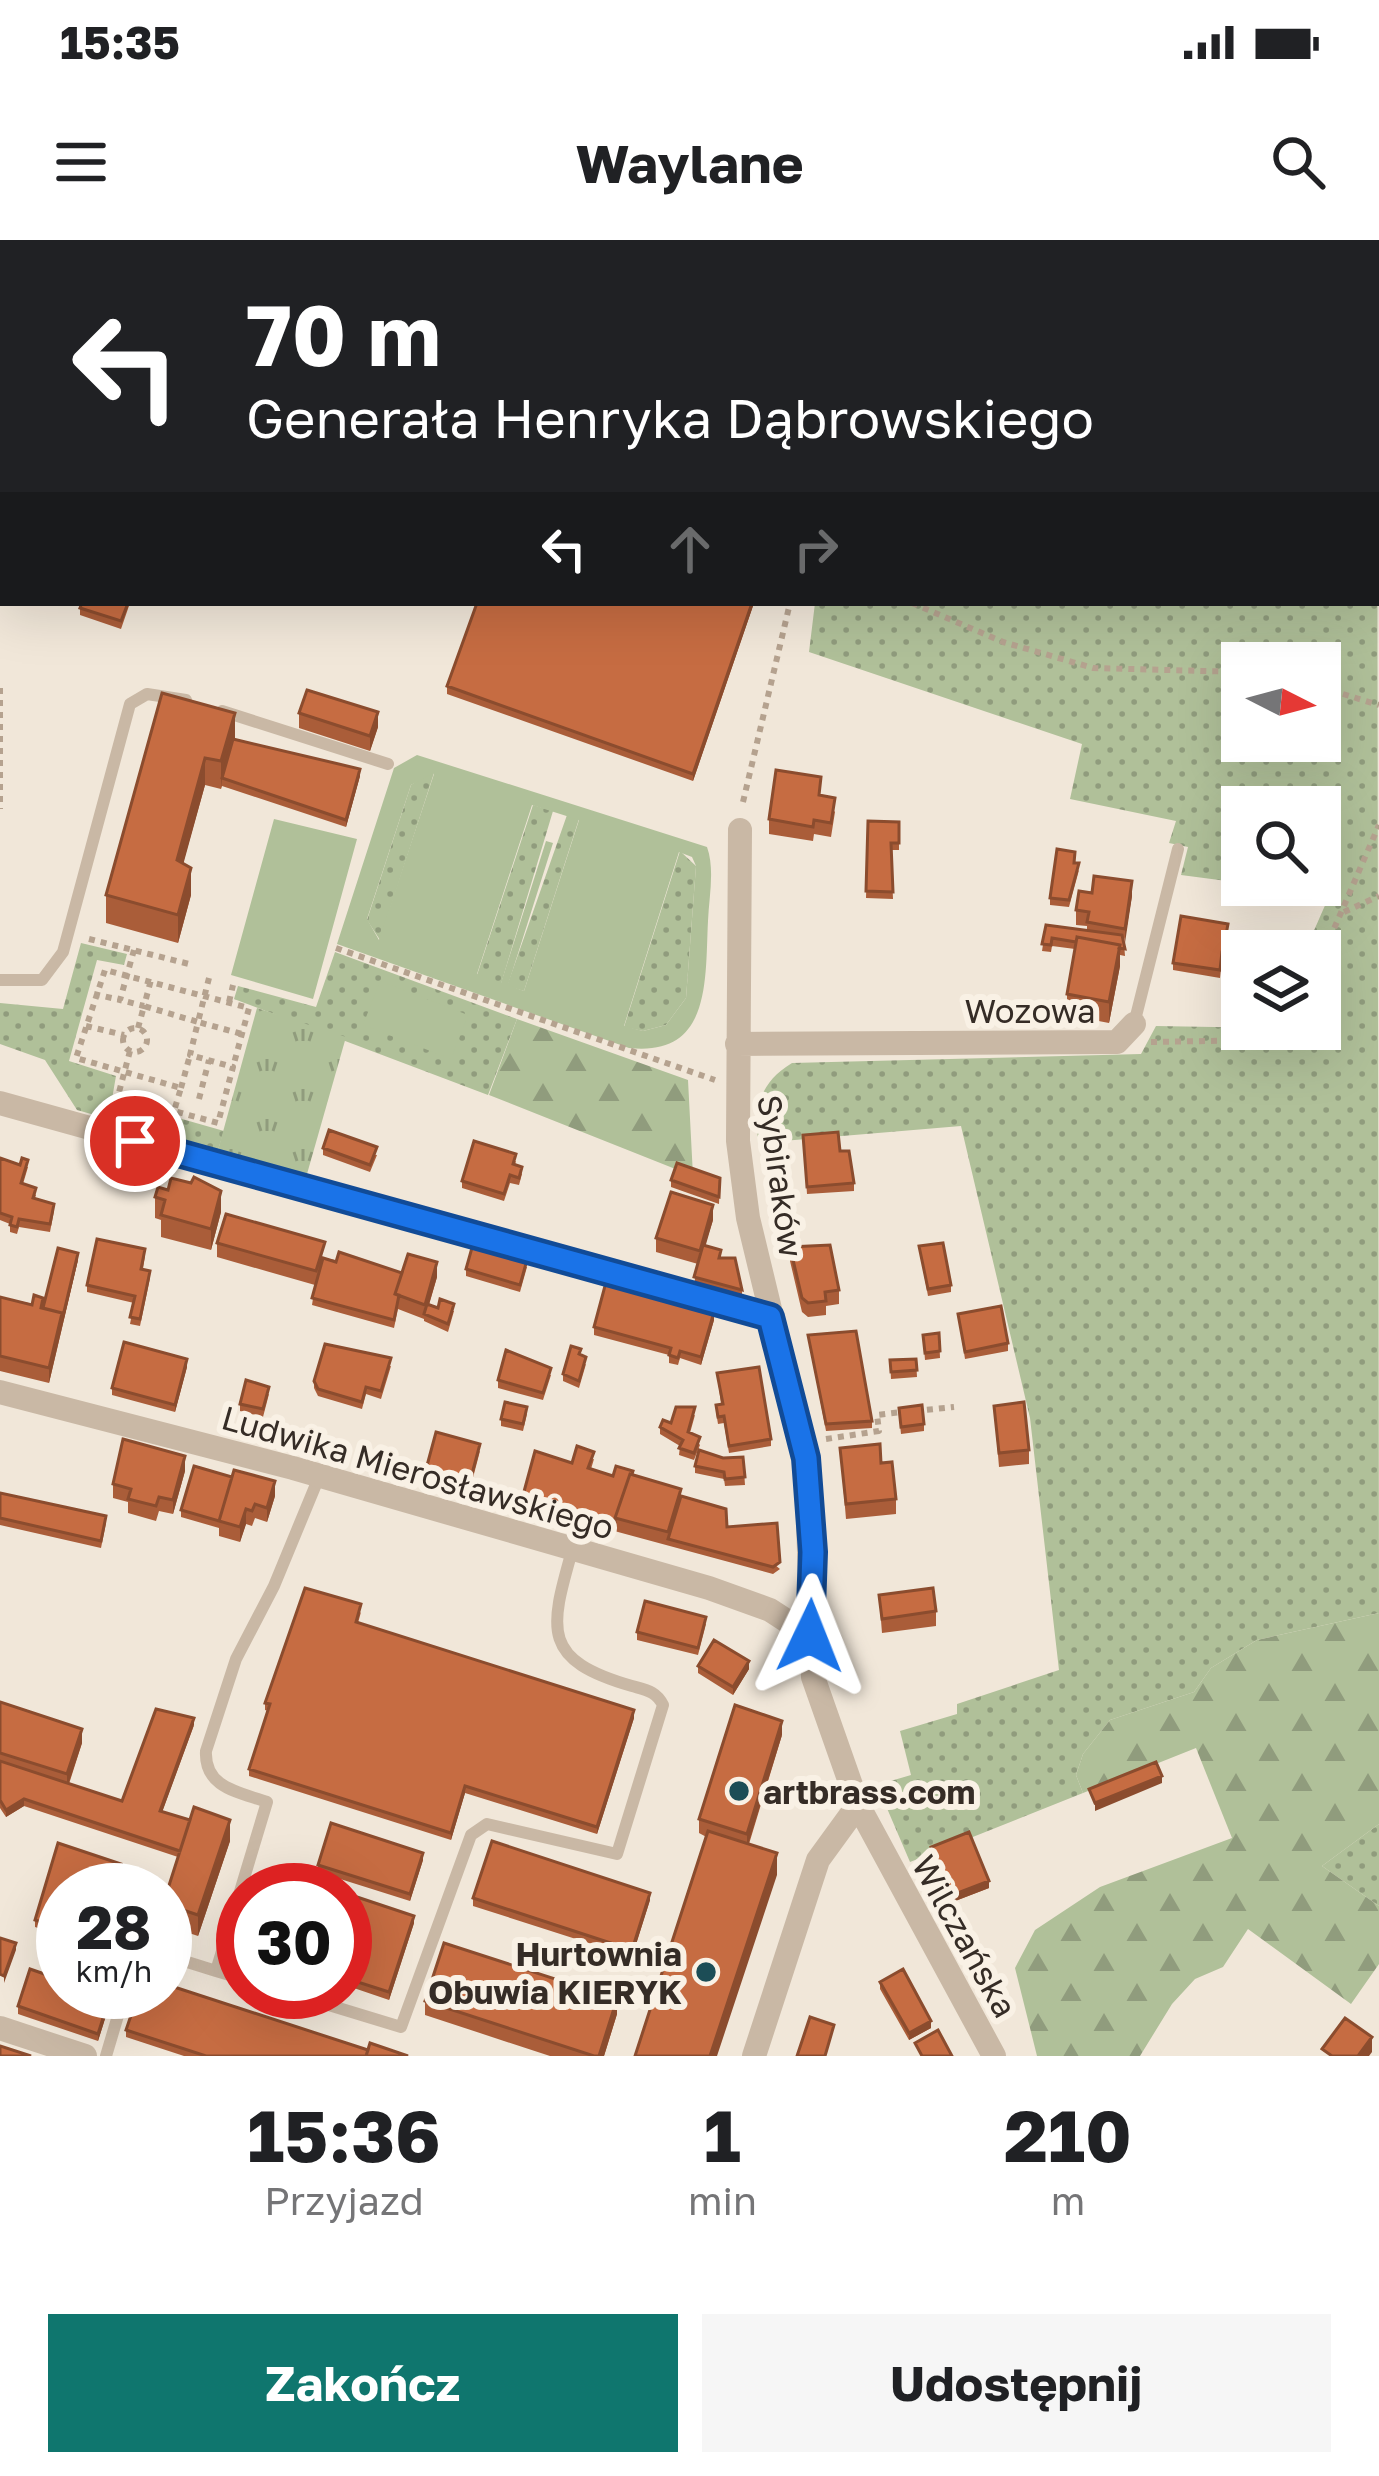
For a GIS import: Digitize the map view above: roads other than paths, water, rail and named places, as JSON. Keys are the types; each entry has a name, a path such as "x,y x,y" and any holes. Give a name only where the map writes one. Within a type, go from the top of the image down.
{"street":[{"name":"Sybiraków","path":"740,830 735,1087 748,1218 802,1443 813,1552 810,1636 820,1706 878,1848"},
{"name":"Wozowa","path":"736,1044 1126,1033"},
{"path":"0,1103 770,1317"},
{"name":"Ludwika Mierosławskiego","path":"0,1392 320,1476 709,1588 770,1610 810,1636"},
{"path":"754,2056 818,1860 858,1805"},
{"name":"Wilczańska","path":"878,1848 994,2056"},
{"path":"0,2028 85,2056"}],"lane":[{"path":"0,980 42,980 54,970 68,934 126,714 130,704 147,694 165,693 388,764"},
{"name":"Wozowa","path":"1126,1033 1178,849"},
{"path":"192,1964 215,1971 267,1802 216,1782 205,1764 206,1751 236,1659 303,1524 320,1476"},
{"path":"372,2018 401,2027 471,1834 487,1824 617,1854 663,1705 650,1691 587,1672 562,1650 555,1611 572,1551"},
{"path":"106,2056 117,2019"}],"place":[{"name":"artbrass.com","path":"739,1791"},
{"name":"Hurtownia Obuwia KIERYK","path":"706,1972"}]}
